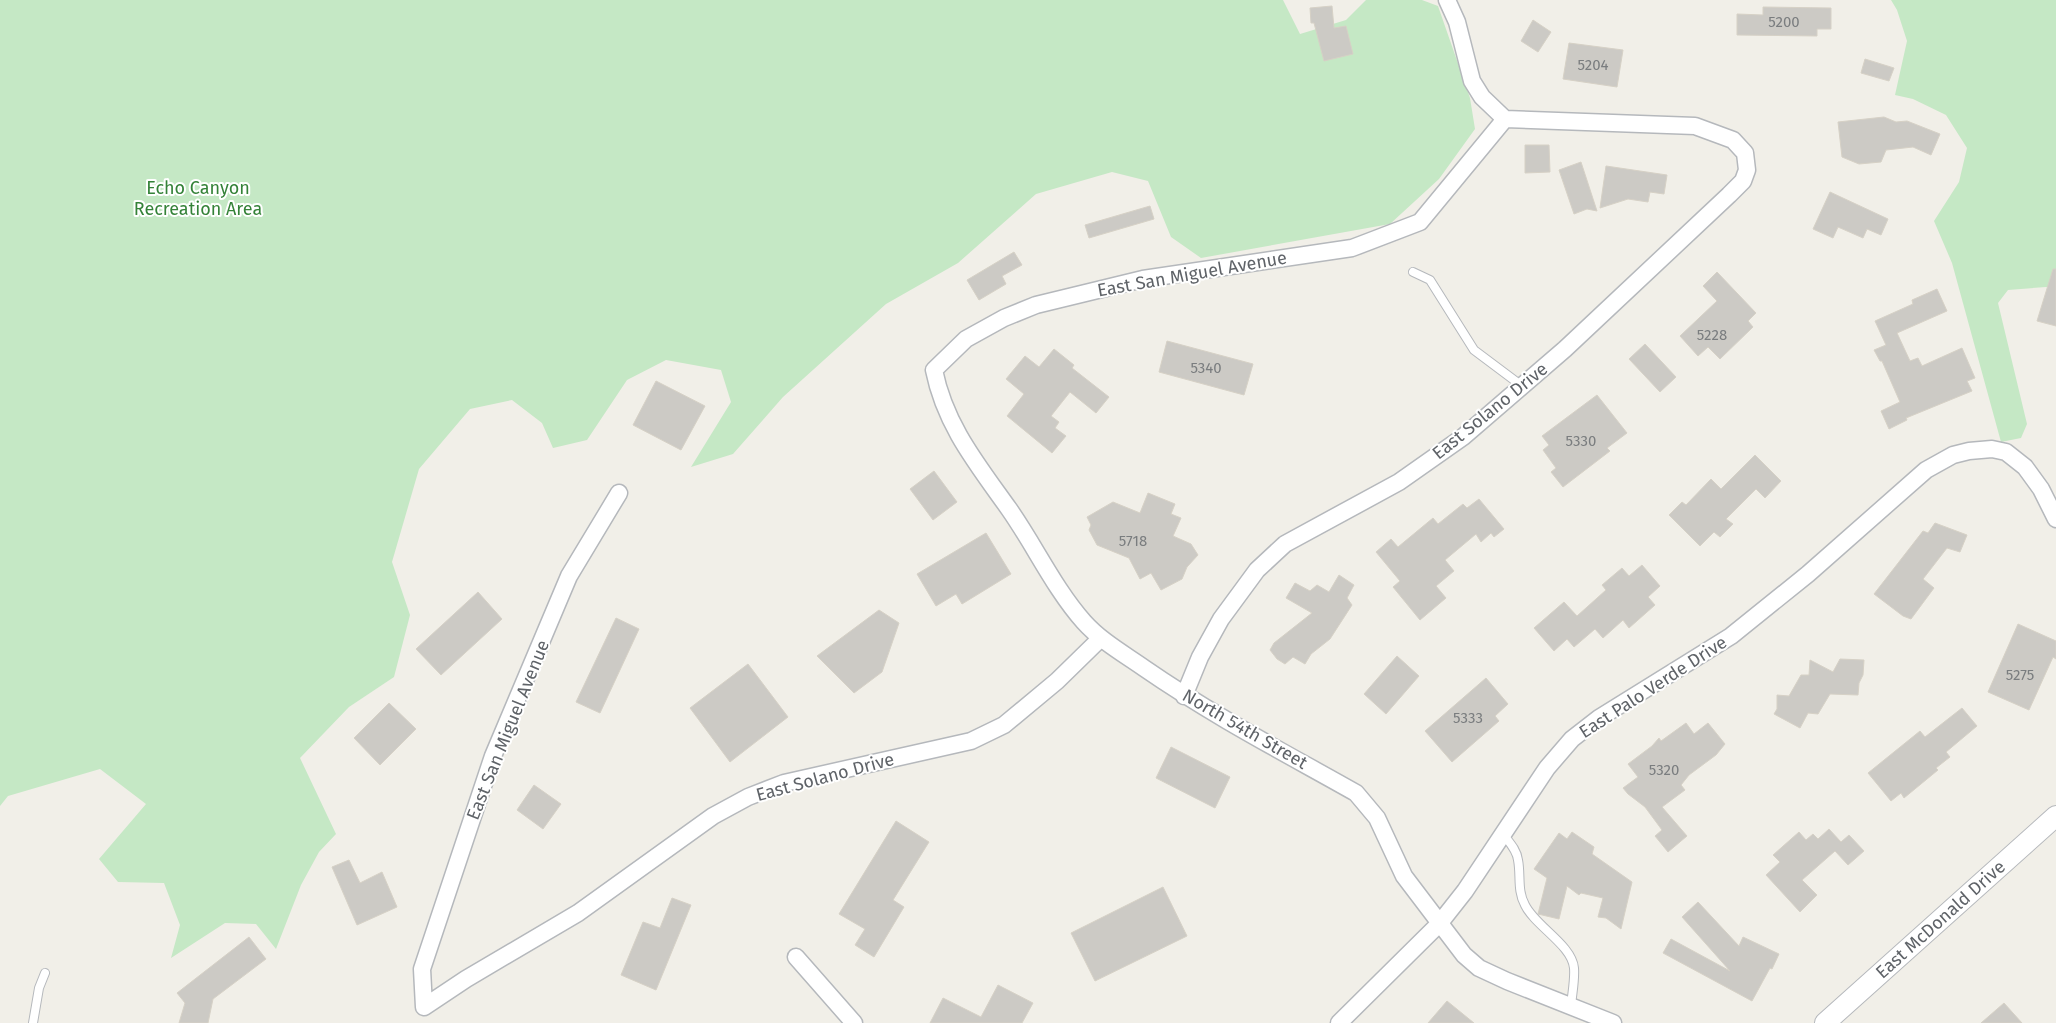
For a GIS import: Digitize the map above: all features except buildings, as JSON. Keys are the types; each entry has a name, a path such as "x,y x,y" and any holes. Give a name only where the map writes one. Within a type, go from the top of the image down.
{"street":[{"path":"1447,0 1457,22 1472,81 1482,97 1505,119"},
{"name":"East Solano Drive","path":"1184,696 1200,657 1221,619 1257,570 1285,544 1400,482 1463,437 1601,316 1730,195 1743,181 1747,170 1745,153 1733,140 1695,126 1505,119"},
{"name":"East San Miguel Avenue","path":"934,370 966,339 1004,318 1036,305 1143,279 1352,248 1420,222 1505,119"},
{"name":"North 54th Street","path":"934,370 939,395 962,442 1013,515 1059,590 1084,623 1101,638 1184,696 1356,793 1376,818 1404,876 1464,955 1479,968 1613,1023"},
{"name":"East Palo Verde Drive","path":"1340,1023 1439,924 1465,891 1547,768 1572,739 1600,718 1732,636 1808,574 1926,470 1953,455 1969,451 1992,448 2006,452 2025,467 2041,489 2056,519"},
{"name":"East San Miguel Avenue","path":"424,1007 422,969 493,756 570,576 619,493"},
{"name":"East Solano Drive","path":"424,1007 466,979 578,913 713,816 748,797 784,783 971,741 1004,725 1057,681 1101,638"},
{"name":"East McDonald Drive","path":"1825,1023 2056,816"},
{"path":"796,957 854,1023"}],"lane":[{"path":"1413,272 1430,280 1474,350 1522,386"},
{"path":"1503,834 1518,858 1520,888 1524,905 1536,921 1568,953 1574,966 1571,1006"},
{"path":"33,1023 39,988 45,973"}],"green space":[{"name":"Echo Canyon Recreation Area","path":"0,0 1283,0 1300,34 1346,20 1366,0 1422,0 1438,6 1470,98 1475,129 1439,179 1390,224 1201,258 1171,237 1148,181 1112,172 1036,194 958,263 886,304 783,397 733,454 691,467 731,402 721,370 666,360 627,380 587,440 553,448 542,423 512,400 470,409 419,469 392,562 410,615 394,677 349,707 300,758 336,834 319,852 301,885 276,949 256,924 225,923 171,958 180,925 164,883 118,882 99,859 146,804 100,769 8,796 0,806"},
{"path":"1891,0 2056,0 2056,289 2046,287 2008,290 1998,303 2027,424 2021,438 2001,442 1952,263 1934,221 1959,182 1967,148 1946,115 1913,99 1895,95 1907,41 1897,10"}]}
